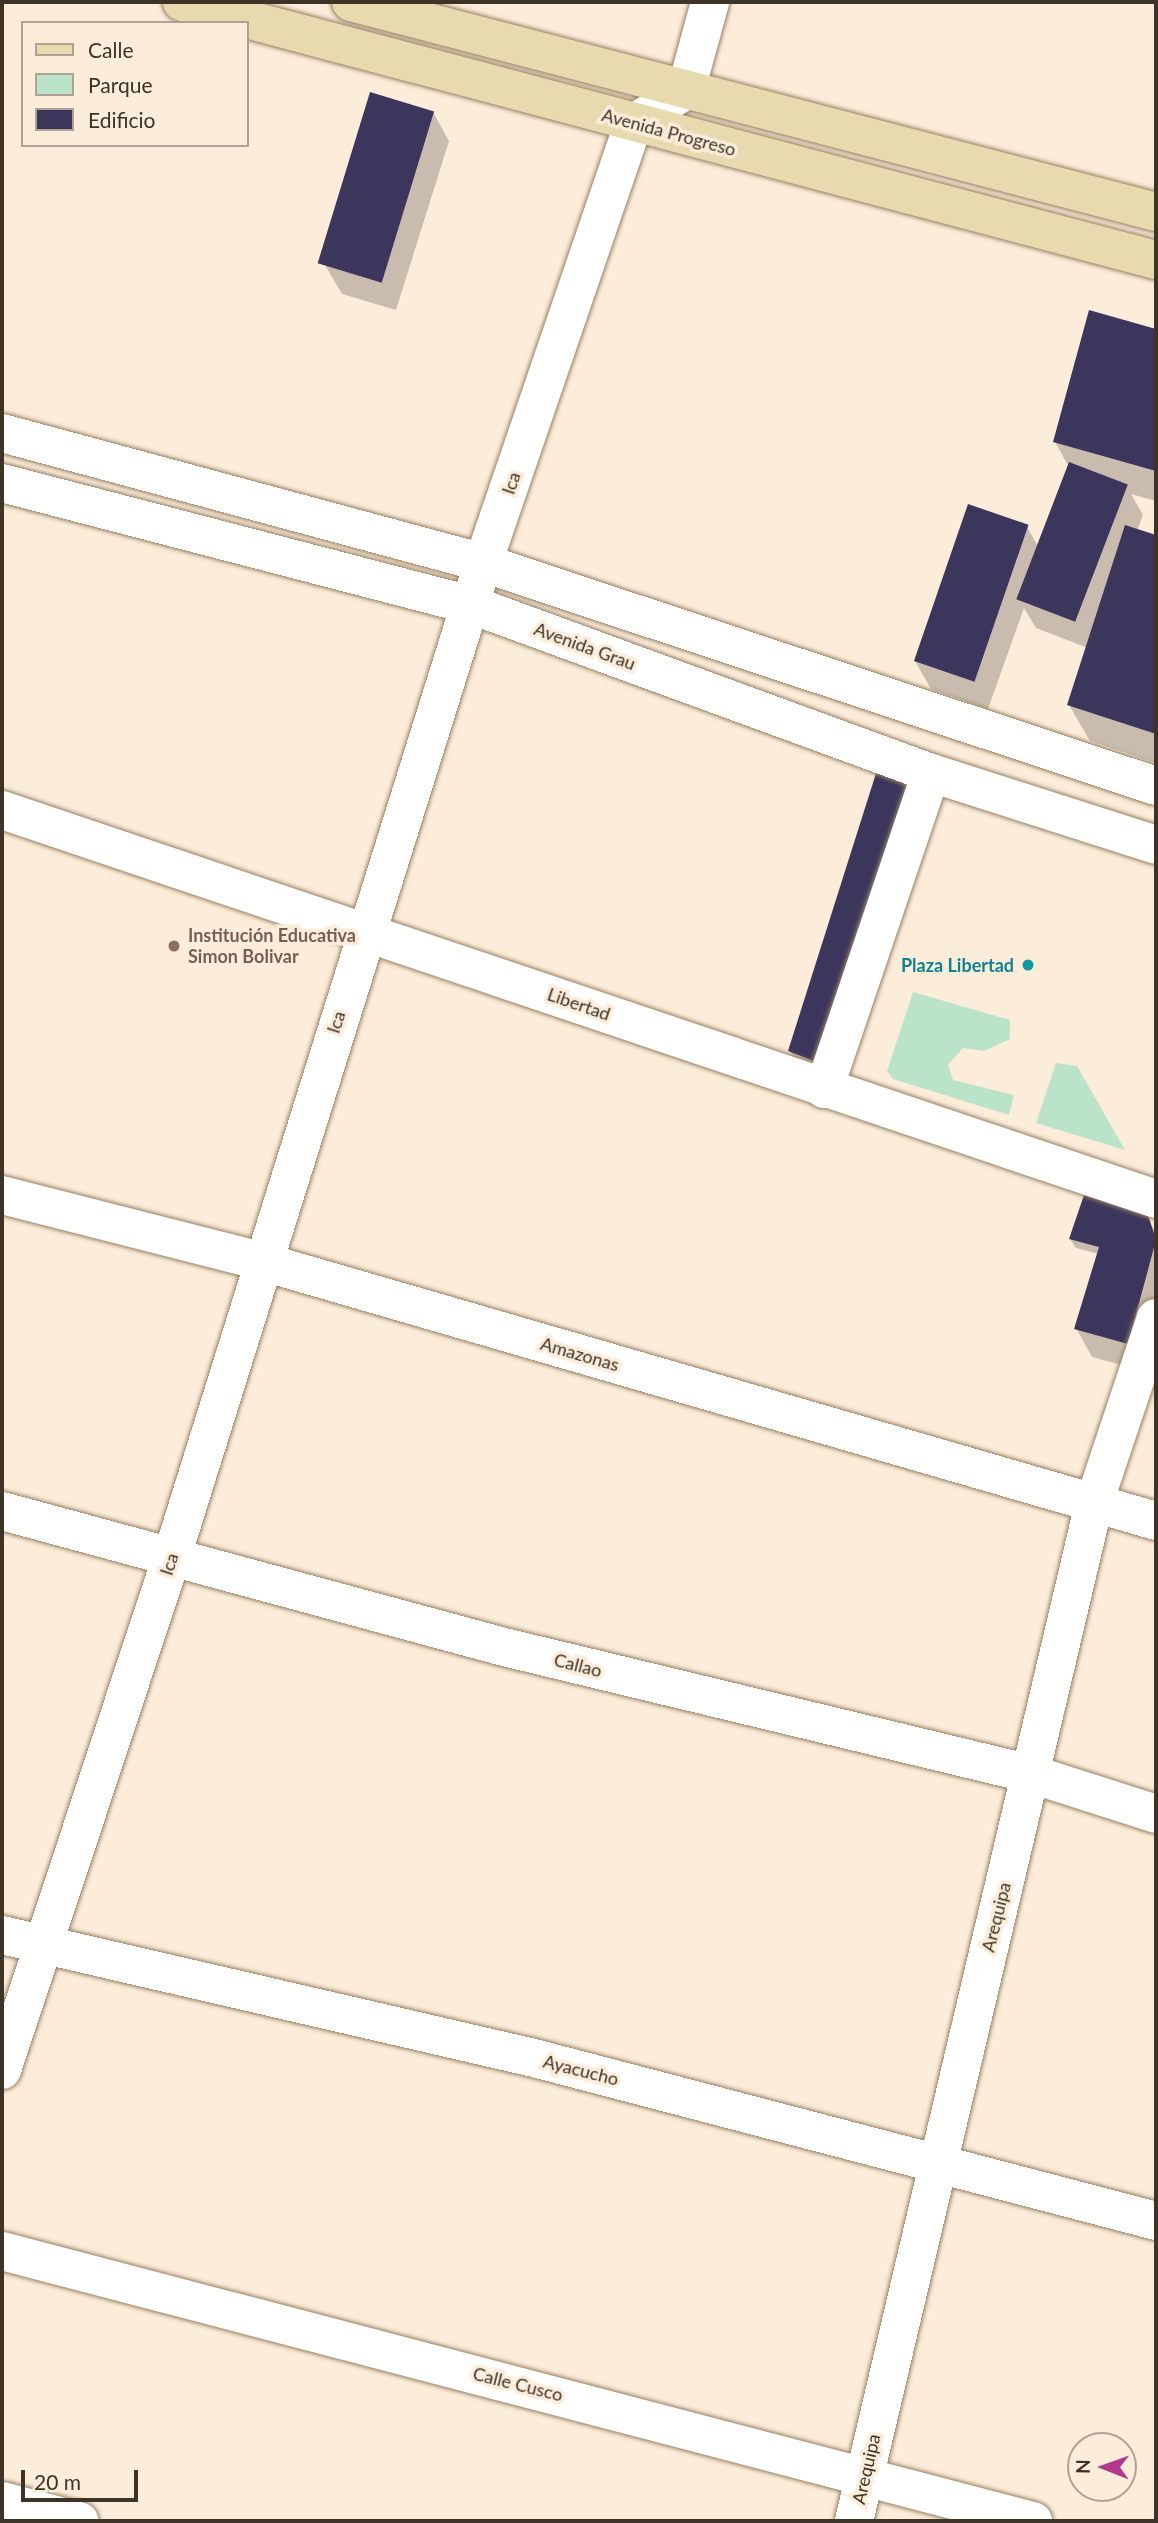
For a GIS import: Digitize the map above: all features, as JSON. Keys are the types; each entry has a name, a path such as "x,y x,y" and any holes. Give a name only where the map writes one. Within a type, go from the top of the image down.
{"main road":[{"name":"Avenida Progreso","path":"182,2 1156,260"},
{"path":"351,2 1156,212"}],"street":[{"path":"634,123 686,90 710,2"},
{"name":"Ica","path":"2,2070 172,1556 260,1261 483,563 634,123"},
{"path":"2,433 483,563 1156,786"},
{"name":"Avenida Grau","path":"2,483 472,604 931,773 1156,845"},
{"path":"824,1089 931,773"},
{"name":"Libertad","path":"2,810 365,930 824,1089 1156,1199"},
{"name":"Amazonas","path":"2,1195 260,1261 1156,1521"},
{"name":"Arequipa","path":"854,2521 1094,1503 1156,1318"},
{"name":"Callao","path":"2,1511 504,1647 1031,1774 1156,1814"},
{"name":"Ayacucho","path":"2,1935 534,2058 1156,2221"},
{"name":"Calle Cusco","path":"2,2250 865,2473 1033,2521"},
{"path":"2,2501 79,2521"}],"green space":[{"path":"913,992 1010,1020 1010,1039 984,1051 963,1048 948,1065 953,1080 1014,1095 1009,1115 893,1079 887,1071"},
{"path":"1056,1063 1077,1066 1125,1150 1036,1123"}],"building":[{"path":"370,92 434,112 382,283 318,263"},
{"path":"1089,310 1156,329 1156,471 1053,442"},
{"path":"1069,462 1128,485 1075,622 1016,599"},
{"path":"968,504 1029,525 974,682 914,661"},
{"path":"1125,525 1156,535 1156,734 1067,705"},
{"path":"878,767 902,774 910,801 821,1064 788,1051"},
{"path":"1084,1195 1148,1215 1156,1240 1128,1344 1074,1329 1099,1247 1069,1239"}],"place":[{"name":"Institución Educativa Simon Bolivar","path":"174,946"},
{"name":"Plaza Libertad","path":"1028,965"}]}
